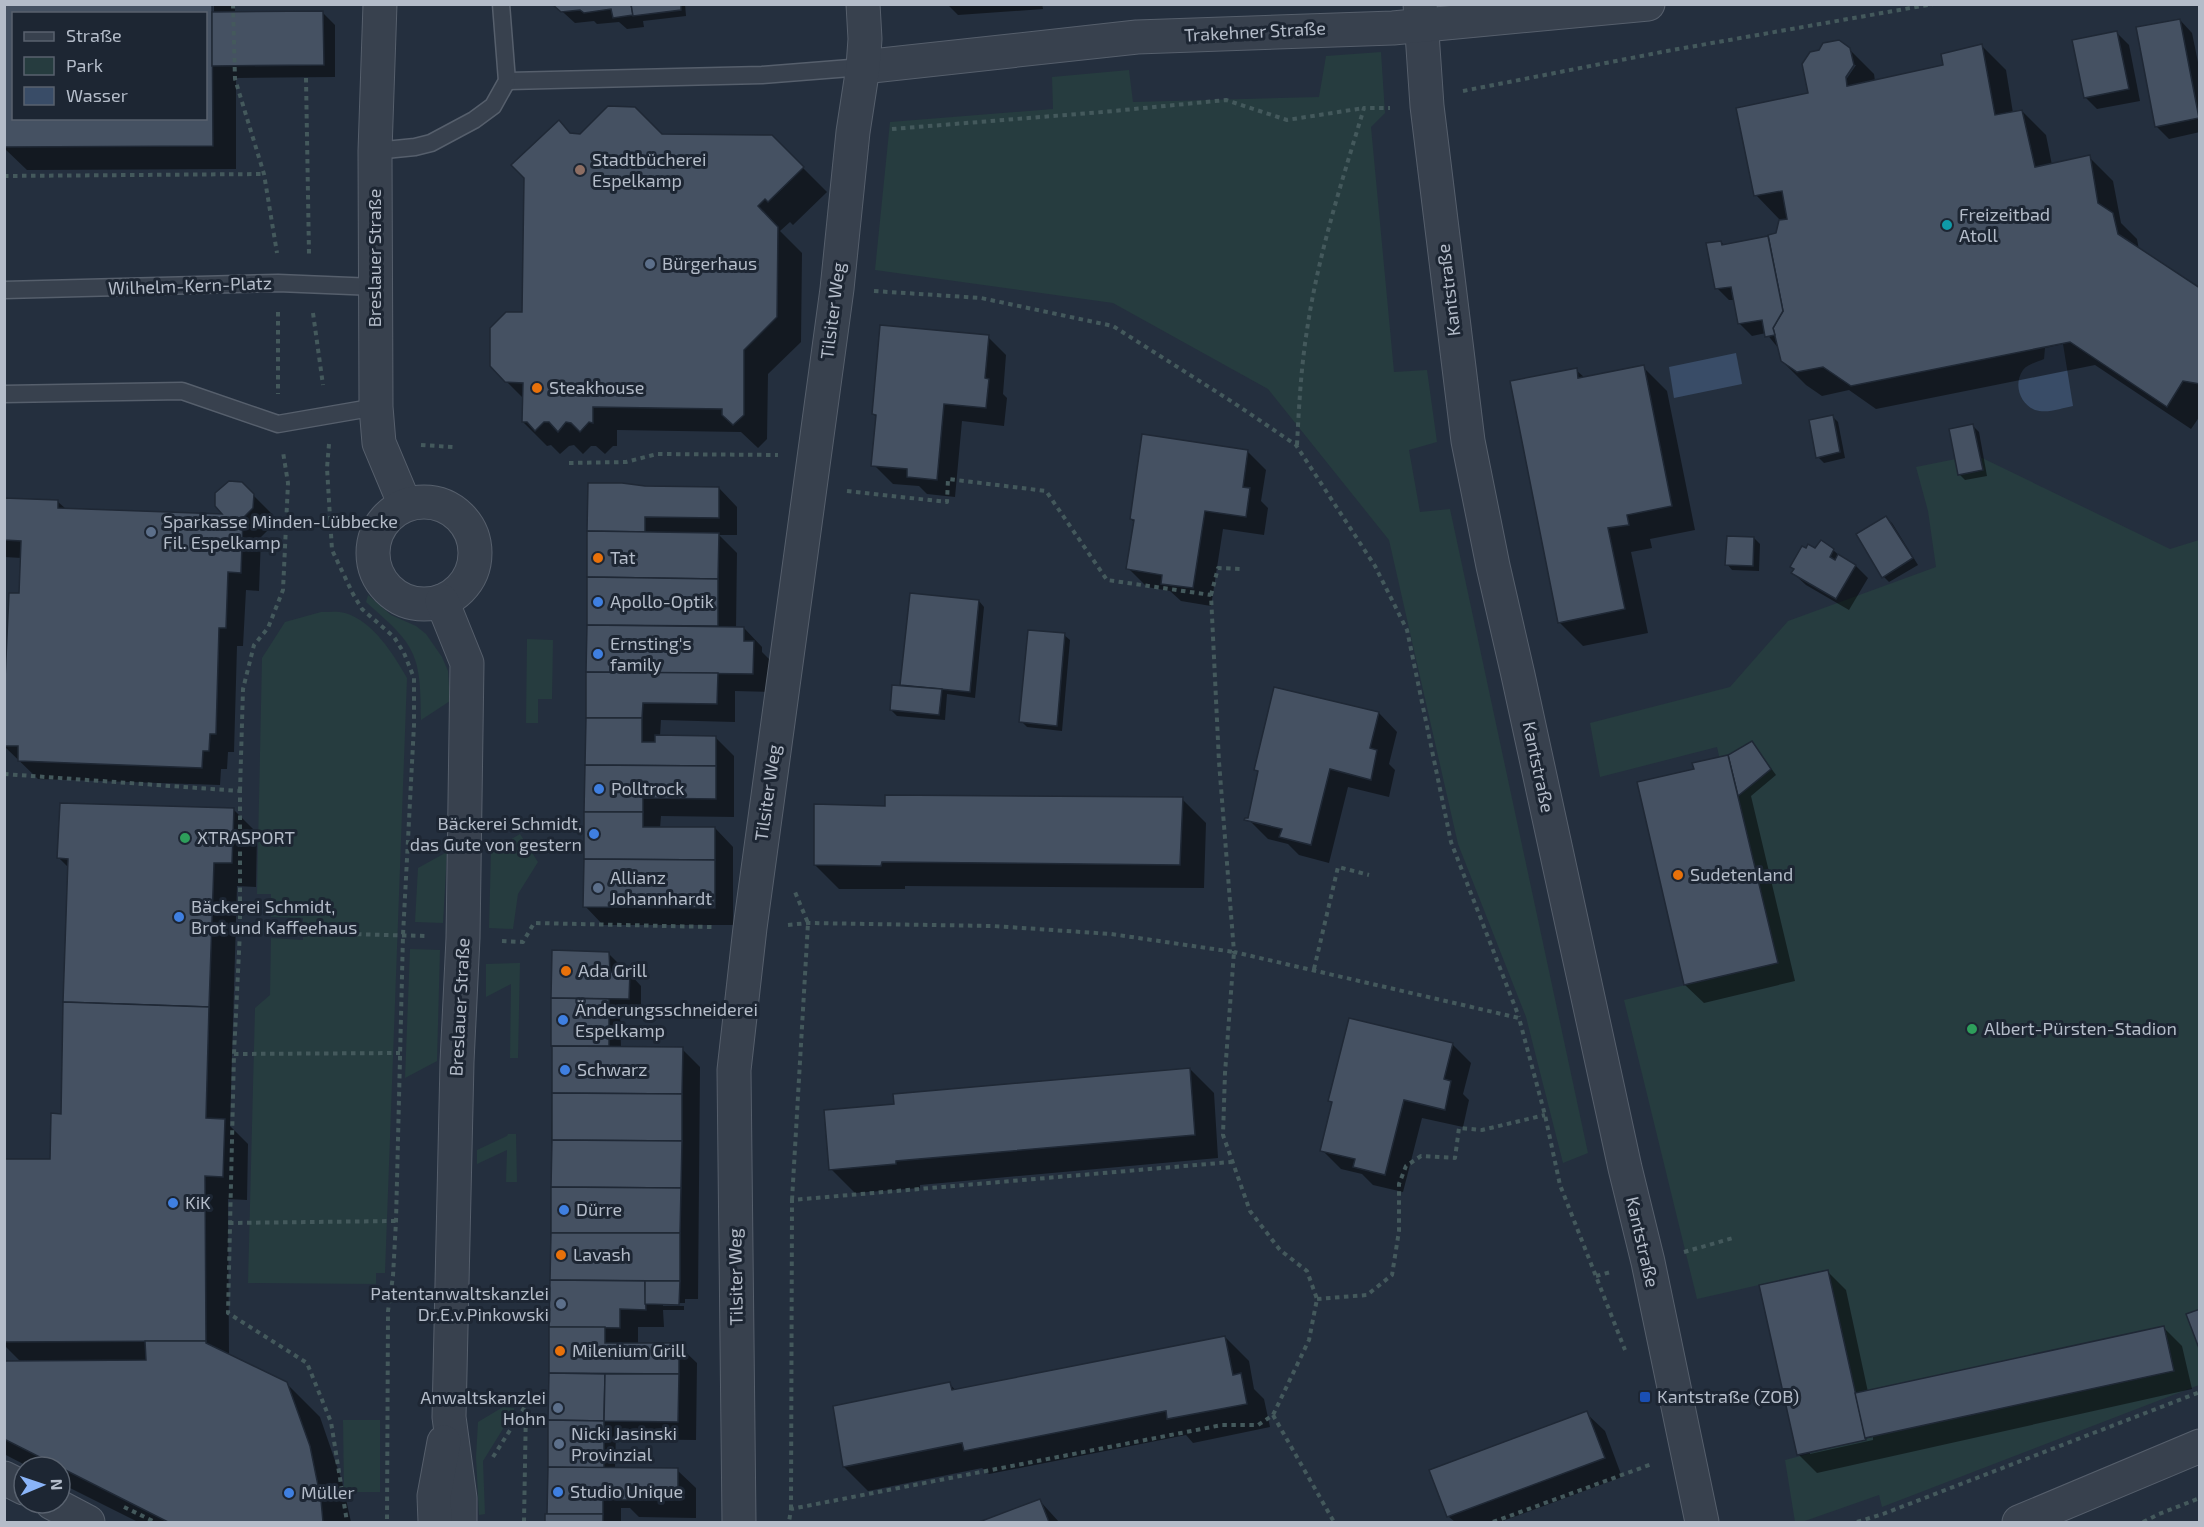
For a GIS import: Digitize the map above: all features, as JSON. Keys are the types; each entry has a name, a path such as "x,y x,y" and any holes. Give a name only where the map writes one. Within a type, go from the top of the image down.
{"street":[{"name":"Breslauer Straße","path":"380,4 375,151 376,407 379,443 405,506"},
{"name":"Tilsiter Weg","path":"739,1522 734,1070 761,844 837,289 853,132 863,67 865,39 863,4"},
{"name":"Trakehner Straße","path":"863,67 1137,38 1393,28 1420,15 1647,4"},
{"name":"Kantstraße","path":"1420,15 1427,106 1468,441 1493,566 1625,1168 1648,1262 1702,1522"},
{"path":"420,502 436,503 451,509 463,520 471,534 475,550 474,566 467,580 456,592 442,601 425,604 408,601 392,593 381,579 375,563 374,546 379,529 390,515 405,506 420,502"},
{"name":"Breslauer Straße","path":"442,601 467,663 463,938 457,1062 449,1417 460,1498 460,1522"},
{"name":"Breslauer Straße","path":"435,1522 434,1496 449,1417"},
{"path":"2019,1522 2199,1446"},
{"path":"72,1514 88,1522"}],"lane":[{"path":"375,151 431,143 494,106 507,81 501,4"},
{"path":"507,81 762,75 863,67"},
{"name":"Wilhelm-Kern-Platz","path":"4,290 278,283 375,287"},
{"path":"4,394 182,391 278,424 376,407"}],"path":[{"path":"853,132 1226,100 1287,120 1364,108 1427,106 1452,93 1667,51 1933,4"},
{"path":"306,78 309,285 327,414 329,448 327,468 332,550 353,594 363,609 394,637 404,653 414,678 414,725 403,934 396,1221 393,1276 388,1311 387,1522"},
{"path":"1296,445 1307,328 1328,230 1364,108"},
{"path":"4,176 264,174"},
{"path":"837,289 981,298 1113,326 1296,445 1375,566 1407,630 1451,842 1519,1018 1545,1115 1560,1185 1627,1357"},
{"path":"568,463 626,462 657,454 815,455"},
{"path":"810,488 947,502 948,479 1046,491 1107,580 1211,595"},
{"path":"791,1509 1222,1425 1258,1425 1273,1415 1309,1340 1317,1299 1307,1271 1280,1250 1250,1211 1223,1135 1234,952 1219,762 1211,595 1218,568 1240,568"},
{"path":"4,774 240,791 240,931 234,1054 228,1313 307,1363 331,1422 347,1522"},
{"path":"761,844 784,866 808,923 792,1200 791,1509 789,1522"},
{"path":"1314,969 1338,867 1369,875"},
{"path":"240,931 403,934 523,942 534,923 750,928 808,923 993,926 1111,934 1234,952 1519,1018"},
{"path":"234,1054 400,1053"},
{"path":"1317,1299 1367,1295 1392,1275 1399,1231 1399,1184 1406,1166 1421,1156 1455,1158 1459,1128 1482,1130 1545,1115"},
{"path":"792,1200 1231,1162"},
{"path":"229,1223 396,1221"},
{"path":"1857,1522 2199,1392"},
{"path":"489,1462 526,1405 524,1522"},
{"path":"1273,1415 1334,1522"},
{"path":"1493,1522 1661,1461"},
{"path":"2143,1522 2199,1498"}],"green space":[{"path":"1381,52 1385,113 1371,127 1394,372 1427,370 1437,442 1409,450 1420,512 1450,509 1588,1153 1563,1163 1526,1017 1458,844 1389,540 1268,389 1113,303 875,270 890,122 1053,109 1052,77 1129,70 1133,102 1319,97 1326,56"},
{"name":"Albert-Pürsten-Stadion","path":"1976,455 2170,549 2199,540 2199,1385 1882,1507 1879,1495 1802,1522 1795,1522 1785,1460 1865,1439 1826,1270 1697,1299 1624,1000 1767,965 1717,747 1600,777 1590,723 1730,687 1788,621 1936,567 1928,511 1916,467"},
{"path":"368,595 391,615 416,626 426,634 442,657 448,671 450,701 421,720 419,679 417,664 412,652 395,629 366,602"},
{"path":"321,612 345,613 365,623 389,649 407,678 385,1273 376,1273 376,1284 248,1283 255,1008 270,995 271,938 303,940 303,918 271,917 271,894 257,894 262,658 285,622"},
{"path":"527,639 553,640 552,699 538,699 538,723 526,723"},
{"path":"520,834 538,862 518,894 513,929 489,928 491,851"},
{"path":"447,852 443,923 415,922 418,868"},
{"path":"410,949 440,950 437,1061 405,1078"},
{"path":"520,963 518,1058 510,1058 511,984 486,997 486,964"},
{"path":"508,1134 516,1134 517,1182 506,1182 507,1150 477,1164 477,1150"},
{"path":"503,1407 514,1408 514,1411 483,1461 485,1514 479,1515 476,1457 478,1422"},
{"path":"343,1420 380,1420 380,1492 344,1492"}],"water":[{"path":"2063,344 2073,406 2049,411 2035,410 2022,398 2018,387 2020,375 2027,366 2044,359 2045,348"},
{"path":"1736,353 1742,384 1674,398 1669,367"}],"building":[{"path":"4,4 212,4 213,146 4,147"},
{"path":"552,4 631,4 633,15 613,18 611,9 584,13 580,10 561,12"},
{"path":"631,4 681,4 681,10 633,16"},
{"path":"323,11 324,65 212,66 212,12"},
{"path":"2180,19 2199,118 2155,127 2136,27"},
{"path":"2117,31 2129,89 2084,98 2072,40"},
{"name":"Freizeitbad Atoll","path":"1839,40 1850,48 1854,65 1846,77 1847,86 1943,65 1941,54 1982,44 1995,115 2022,110 2035,167 2090,155 2098,203 2113,213 2118,234 2200,288 2200,384 2183,381 2167,407 2070,342 1851,386 1823,367 1797,372 1781,361 1773,328 1783,311 1768,235 1776,233 1779,220 1787,219 1782,191 1754,196 1736,108 1808,93 1802,64 1810,52 1819,50 1823,43"},
{"name":"Bürgerhaus","path":"608,106 635,107 662,134 772,135 804,167 768,202 765,199 758,206 778,227 777,317 744,350 744,415 733,425 722,415 722,409 593,407 593,423 589,422 580,432 571,423 566,422 558,432 549,422 544,422 535,431 527,422 522,422 523,383 505,382 490,366 490,328 506,312 522,312 524,178 511,165 559,120 570,133 580,134"},
{"path":"1768,236 1783,311 1773,328 1775,335 1765,337 1762,320 1738,324 1731,287 1715,289 1706,243 1721,241 1722,245"},
{"path":"880,325 989,335 985,378 989,379 986,408 944,404 937,480 907,477 907,469 871,466 876,415 872,414"},
{"path":"1644,365 1672,506 1627,515 1629,525 1608,528 1625,609 1558,623 1510,381 1577,368 1578,378"},
{"path":"1833,415 1840,452 1816,458 1809,420"},
{"path":"1973,424 1983,470 1958,475 1949,429"},
{"path":"1142,434 1248,450 1243,487 1250,488 1246,517 1205,511 1193,588 1161,584 1162,575 1126,569 1134,520 1130,519"},
{"path":"229,481 242,482 254,494 253,508 243,518 241,573 228,572 226,628 219,628 216,734 210,734 209,751 203,751 202,768 18,761 18,746 4,746 4,701 9,593 19,593 21,541 4,540 4,498 58,500 58,508 222,514 215,506 215,493"},
{"path":"588,483 719,487 719,518 645,517 645,532 587,531"},
{"path":"1886,516 1913,558 1882,578 1856,534"},
{"path":"587,531 719,533 718,579 587,577"},
{"path":"1727,536 1754,537 1753,566 1725,565"},
{"path":"1821,540 1834,549 1830,557 1835,560 1838,554 1856,565 1836,599 1791,573 1794,569 1790,567 1802,546 1806,548 1808,544 1815,548"},
{"path":"587,577 718,579 718,626 587,625"},
{"path":"910,593 979,600 970,692 900,685"},
{"path":"587,625 744,627 744,641 754,641 753,674 586,672"},
{"path":"1028,630 1065,633 1057,726 1019,722"},
{"path":"586,672 718,673 717,704 643,703 642,718 586,718"},
{"path":"892,685 942,689 939,715 890,710"},
{"path":"1274,687 1379,712 1370,748 1377,750 1371,780 1330,769 1311,845 1279,837 1282,829 1244,820 1248,818 1258,771 1254,770"},
{"path":"586,718 642,718 642,742 655,742 655,735 716,736 716,766 585,765"},
{"path":"1752,741 1771,769 1738,796 1728,755"},
{"path":"1728,755 1778,963 1684,985 1637,782 1694,769 1692,763"},
{"path":"585,765 716,766 716,799 643,798 643,812 584,812"},
{"path":"885,795 1183,797 1180,865 882,862 881,866 814,865 814,804 885,806"},
{"path":"60,803 234,808 232,863 214,863 209,1007 63,1002 68,859 57,858"},
{"path":"584,812 643,812 643,827 715,827 715,860 584,859"},
{"path":"584,859 715,860 715,908 583,907"},
{"path":"552,950 609,952 610,972 630,972 629,999 551,998"},
{"path":"551,998 609,999 609,1046 551,1046"},
{"path":"63,1002 209,1007 206,1118 225,1119 223,1177 205,1176 206,1341 4,1342 4,1159 50,1159 51,1113 61,1114"},
{"path":"1349,1018 1453,1043 1444,1079 1451,1081 1445,1110 1404,1100 1385,1175 1353,1167 1355,1159 1320,1151 1332,1102 1328,1101"},
{"path":"552,1046 683,1047 682,1094 552,1093"},
{"path":"1190,1068 1195,1135 896,1161 896,1164 829,1170 824,1110 894,1104 893,1094"},
{"path":"552,1093 682,1094 682,1141 552,1140"},
{"path":"552,1140 682,1141 681,1188 551,1187"},
{"path":"551,1187 681,1188 680,1233 551,1233"},
{"path":"551,1233 680,1233 680,1281 550,1280"},
{"path":"1828,1270 1866,1440 1797,1455 1759,1285"},
{"path":"550,1280 645,1281 646,1310 620,1309 620,1328 549,1327"},
{"path":"645,1281 680,1281 679,1305 645,1304"},
{"path":"2200,1309 2200,1351 2186,1314"},
{"path":"2164,1326 2174,1371 1865,1438 1855,1393"},
{"path":"549,1327 605,1327 605,1343 679,1343 679,1374 549,1373"},
{"path":"1225,1336 1233,1375 1241,1373 1247,1404 1167,1419 1166,1411 964,1451 962,1443 843,1467 833,1406 950,1382 952,1390"},
{"path":"145,1341 206,1341 287,1382 310,1446 323,1522 168,1522 72,1473 72,1455 36,1455 4,1439 4,1361 146,1360"},
{"path":"549,1373 605,1374 604,1421 548,1420"},
{"path":"605,1374 679,1374 678,1422 604,1421"},
{"path":"1587,1411 1605,1458 1447,1517 1429,1470"},
{"path":"548,1420 604,1421 604,1468 548,1467"},
{"path":"548,1467 678,1468 678,1500 619,1500 611,1490 603,1490 603,1514 547,1514"},
{"path":"1040,1499 1049,1522 979,1522"},
{"path":"545,1514 603,1514 603,1522 545,1522"}],"place":[{"name":"Stadtbücherei Espelkamp","path":"580,170"},
{"name":"Freizeitbad Atoll","path":"1947,225"},
{"name":"Bürgerhaus","path":"650,264"},
{"name":"Steakhouse","path":"537,388"},
{"name":"Sparkasse Minden-Lübbecke Fil. Espelkamp","path":"151,532"},
{"name":"Tat","path":"598,558"},
{"name":"Apollo-Optik","path":"598,602"},
{"name":"Ernsting's family","path":"598,654"},
{"name":"Polltrock","path":"599,789"},
{"name":"Bäckerei Schmidt, das Gute von gestern","path":"594,834"},
{"name":"XTRASPORT","path":"185,838"},
{"name":"Sudetenland","path":"1678,875"},
{"name":"Allianz Johannhardt","path":"598,888"},
{"name":"Bäckerei Schmidt, Brot und Kaffeehaus","path":"179,917"},
{"name":"Ada Grill","path":"566,971"},
{"name":"Änderungsschneiderei Espelkamp","path":"563,1020"},
{"name":"Albert-Pürsten-Stadion","path":"1972,1029"},
{"name":"Schwarz","path":"565,1070"},
{"name":"KiK","path":"173,1203"},
{"name":"Dürre","path":"564,1210"},
{"name":"Lavash","path":"561,1255"},
{"name":"Patentanwaltskanzlei Dr.E.v.Pinkowski","path":"561,1304"},
{"name":"Milenium Grill","path":"560,1351"},
{"name":"Kantstraße (ZOB)","path":"1645,1397"},
{"name":"Anwaltskanzlei Hohn","path":"558,1408"},
{"name":"Nicki Jasinski Provinzial","path":"559,1444"},
{"name":"Studio Unique","path":"558,1492"},
{"name":"Müller","path":"289,1493"}]}
